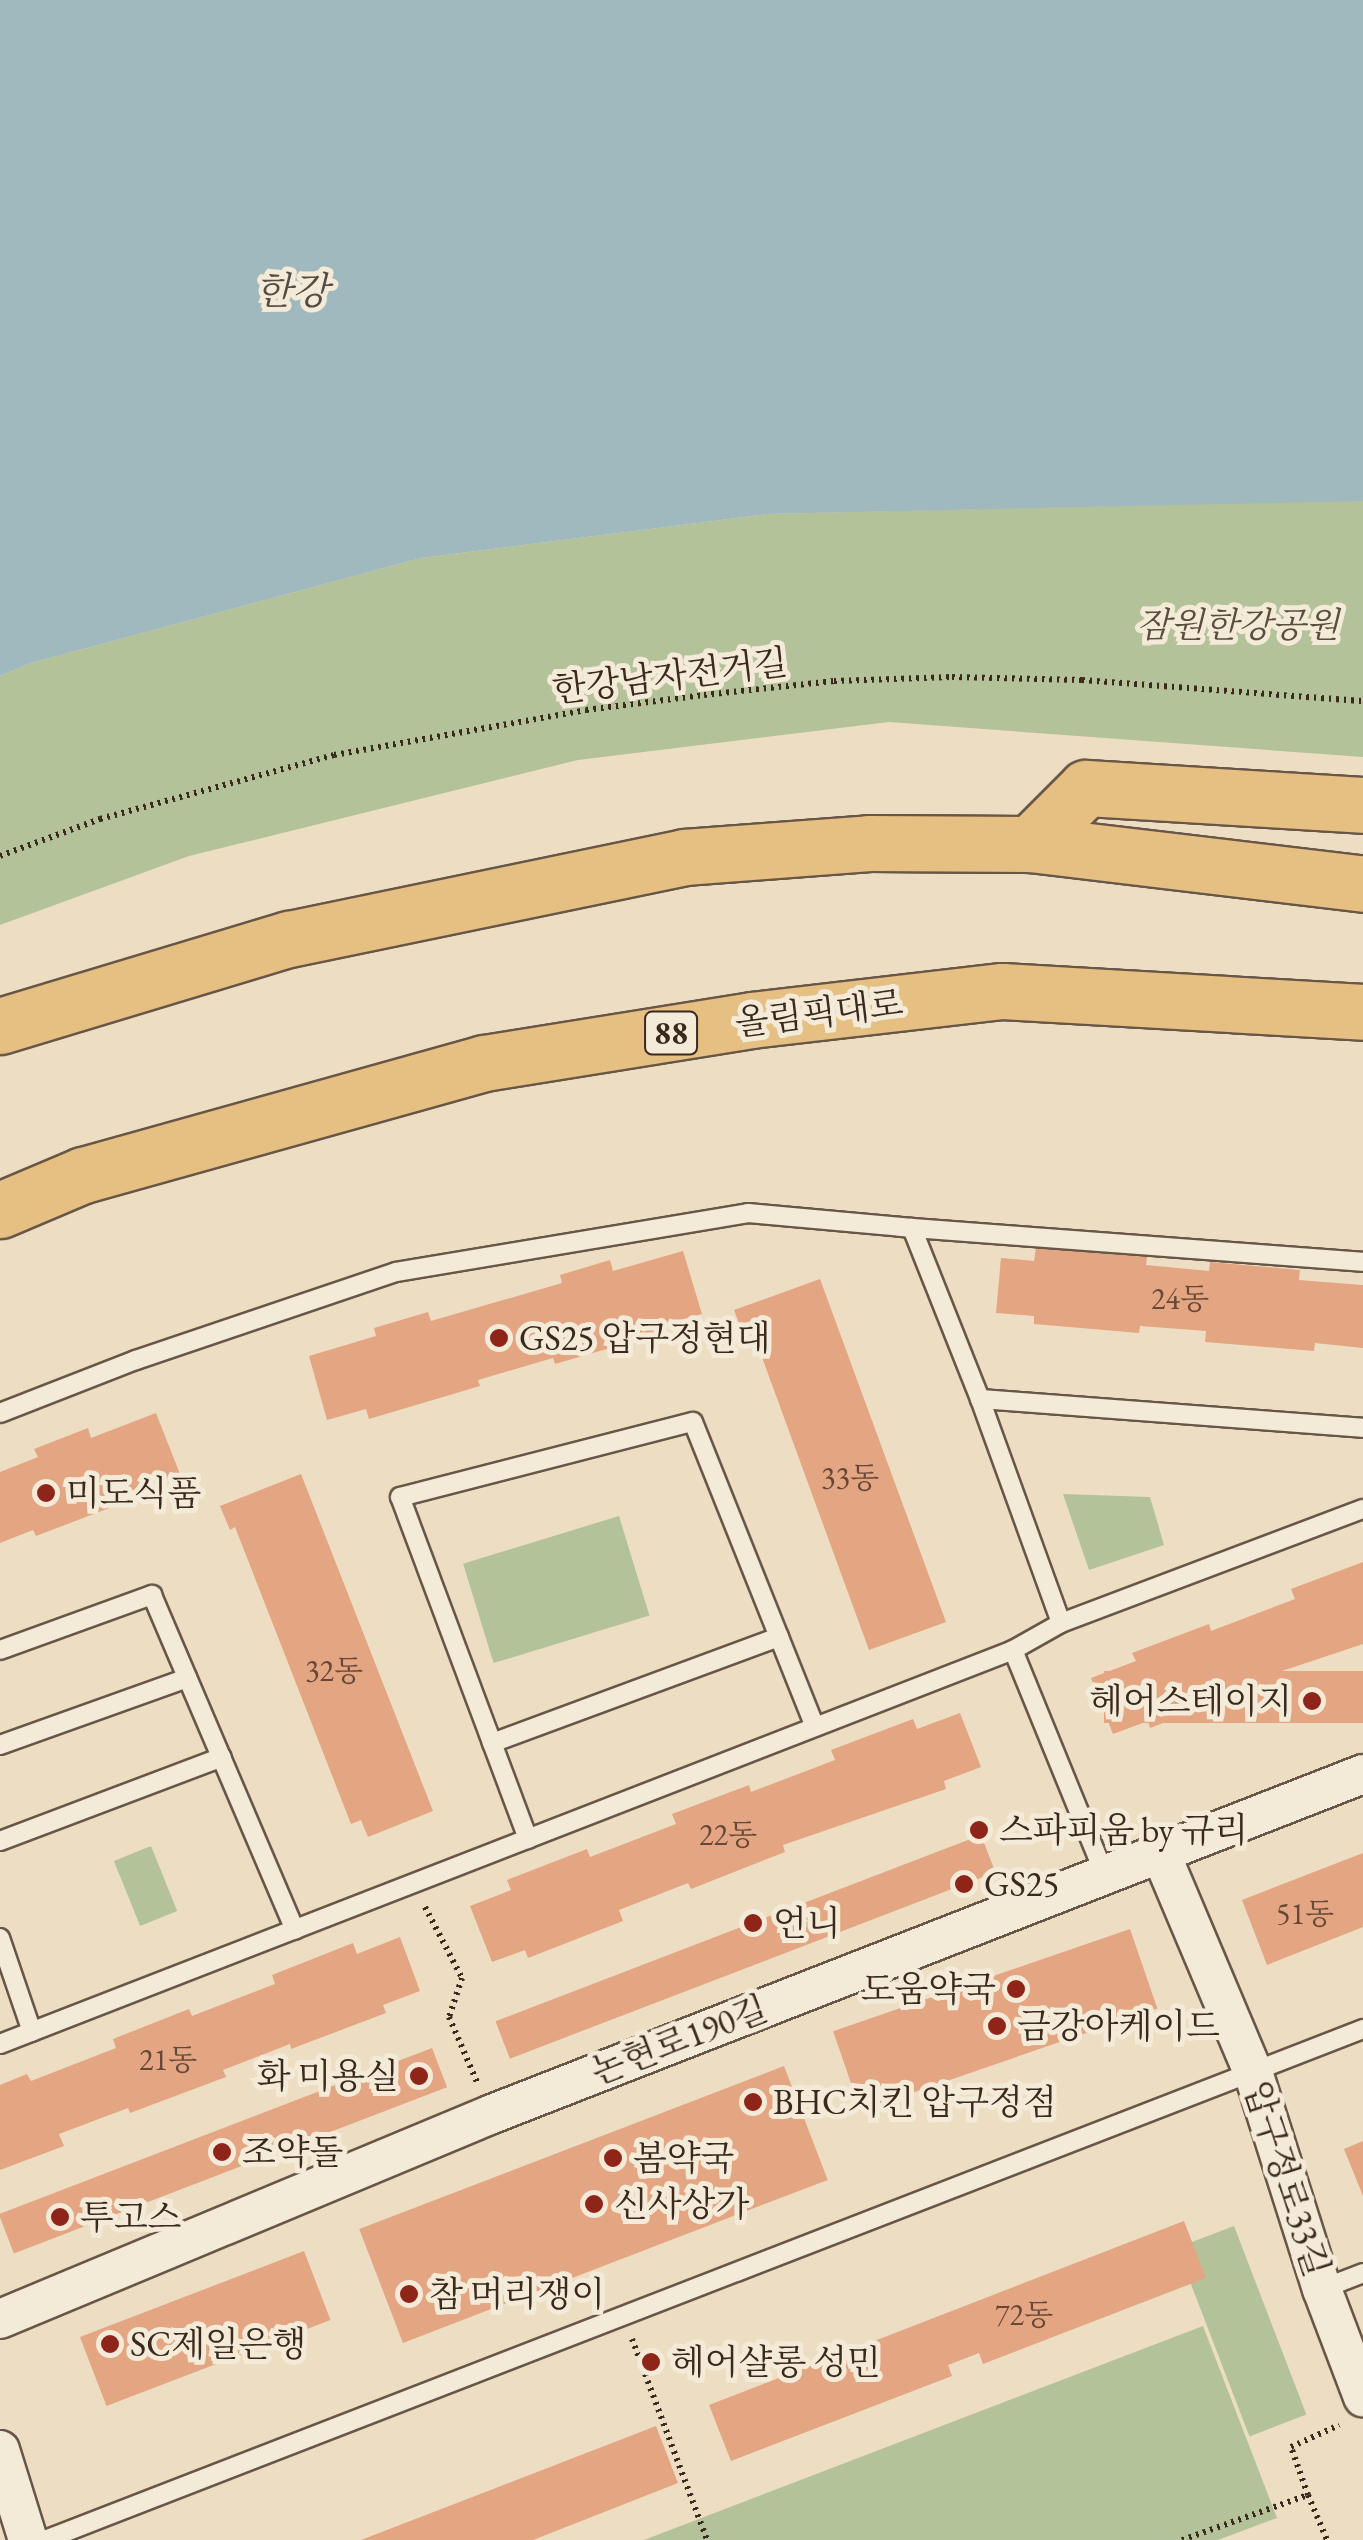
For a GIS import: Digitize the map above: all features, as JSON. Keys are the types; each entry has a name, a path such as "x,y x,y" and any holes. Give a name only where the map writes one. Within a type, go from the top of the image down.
{"highway":[{"path":"1030,844 1086,788 1363,804"},
{"path":"0,1026 289,938 684,856 868,843 1030,844 1363,884"},
{"name":"올림픽대로","path":"0,1210 83,1175 484,1063 751,1020 1002,992 1363,1012"}],"street":[{"name":"논현로190길","path":"0,2318 492,2114 1363,1774"},
{"name":"압구정로33길","path":"1160,1852 1254,2075 1356,2408"},
{"path":"0,2450 28,2540"}],"lane":[{"path":"0,1413 136,1360 396,1272 748,1214 1363,1262"},
{"path":"912,1228 1061,1623"},
{"path":"980,1400 1363,1428"},
{"path":"528,1839 400,1497 693,1422 815,1727"},
{"path":"0,2044 1013,1650 1061,1623 1363,1509"},
{"path":"0,1650 152,1595 294,1930"},
{"path":"492,1743 779,1637"},
{"path":"1013,1650 1104,1873"},
{"path":"0,1746 187,1678"},
{"path":"0,1841 222,1758"},
{"path":"0,1938 32,2032"},
{"path":"45,2540 623,2314 1254,2075 1363,2029"},
{"path":"1322,2288 1363,2273"}],"path":[{"name":"한강남자전거길","path":"0,856 100,819 334,755 569,712 704,695 834,681 952,677 1082,680 1363,700"},
{"path":"413,1884 462,1978 449,2017 484,2098"},
{"path":"623,2314 707,2540"},
{"path":"1326,2540 1291,2446 1356,2408"},
{"path":"1182,2540 1308,2495"}],"green space":[{"name":"잠원한강공원","path":"1363,500 1363,757 889,722 578,760 189,856 0,925 0,676 31,663 421,558 767,514"},
{"path":"1063,1494 1150,1497 1164,1545 1089,1570"},
{"path":"619,1516 649,1615 494,1663 463,1564"},
{"path":"151,1846 177,1911 140,1926 114,1861"},
{"path":"1234,2226 1306,2415 1249,2436 1177,2248"},
{"path":"1203,2326 1277,2518 1218,2540 644,2540"}],"water":[{"name":"한강","path":"0,0 1363,0 1363,501 767,514 421,558 31,663 0,676"}],"building":[{"path":"1036,1248 1147,1257 1146,1265 1209,1271 1210,1262 1300,1270 1299,1280 1363,1285 1363,1348 1315,1343 1314,1351 1205,1342 1206,1331 1140,1326 1139,1333 1034,1324 1034,1316 996,1313 1001,1258 1034,1261"},
{"path":"683,1251 702,1314 663,1325 665,1332 555,1364 553,1358 478,1380 480,1386 369,1419 366,1409 327,1420 309,1356 376,1336 374,1328 428,1312 431,1321 562,1283 560,1275 610,1260 613,1271"},
{"path":"820,1279 946,1622 869,1650 752,1330 743,1334 734,1310"},
{"path":"156,1413 180,1474 143,1487 146,1494 36,1536 33,1530 0,1543 0,1472 38,1457 34,1449 88,1428 91,1438"},
{"path":"301,1474 433,1811 368,1837 361,1820 351,1824 235,1527 230,1530 220,1506"},
{"path":"1363,1562 1363,1644 1243,1684 1245,1691 1150,1728 1148,1721 1113,1734 1091,1678 1136,1661 1132,1653 1209,1624 1211,1631 1295,1599 1291,1589"},
{"path":"1104,1671 1363,1671 1363,1723 1104,1723"},
{"path":"960,1713 981,1767 944,1781 946,1789 783,1845 785,1852 691,1889 688,1883 619,1910 623,1921 528,1958 525,1950 492,1962 470,1906 511,1890 507,1880 587,1849 590,1857 676,1824 672,1814 749,1785 751,1792 835,1760 831,1750 913,1719 917,1729"},
{"path":"981,1835 995,1872 510,2059 496,2021"},
{"path":"1363,1853 1363,1927 1267,1965 1242,1900"},
{"name":"금강아케이드","path":"1130,1929 1157,2008 860,2111 833,2031"},
{"path":"400,1937 420,1991 383,2005 386,2013 223,2070 226,2077 130,2113 128,2108 59,2134 64,2146 0,2170 0,2085 27,2074 31,2081 116,2048 113,2039 189,2009 192,2016 275,1984 272,1975 353,1943 357,1954"},
{"path":"432,2048 447,2087 14,2253 0,2214"},
{"name":"신사상가","path":"784,2066 828,2180 403,2343 359,2229"},
{"path":"1363,2141 1363,2196 1344,2149"},
{"path":"1184,2221 1206,2278 983,2364 979,2353 948,2365 952,2376 731,2461 709,2405"},
{"path":"304,2251 331,2320 106,2406 80,2337"},
{"path":"656,2426 678,2483 533,2540 361,2540"}],"place":[{"name":"GS25 압구정현대","path":"499,1338"},
{"name":"미도식품","path":"46,1493"},
{"name":"헤어스테이지","path":"1312,1701"},
{"name":"스파피움 by 규리","path":"979,1830"},
{"name":"GS25","path":"964,1884"},
{"name":"언니","path":"753,1923"},
{"name":"도움약국","path":"1016,1989"},
{"name":"금강아케이드","path":"997,2026"},
{"name":"화 미용실","path":"419,2076"},
{"name":"BHC치킨 압구정점","path":"753,2102"},
{"name":"조약돌","path":"222,2152"},
{"name":"봄약국","path":"613,2158"},
{"name":"신사상가","path":"594,2204"},
{"name":"투고스","path":"60,2217"},
{"name":"참 머리쟁이","path":"409,2294"},
{"name":"SC제일은행","path":"110,2344"},
{"name":"헤어샬롱 성민","path":"651,2362"}]}
